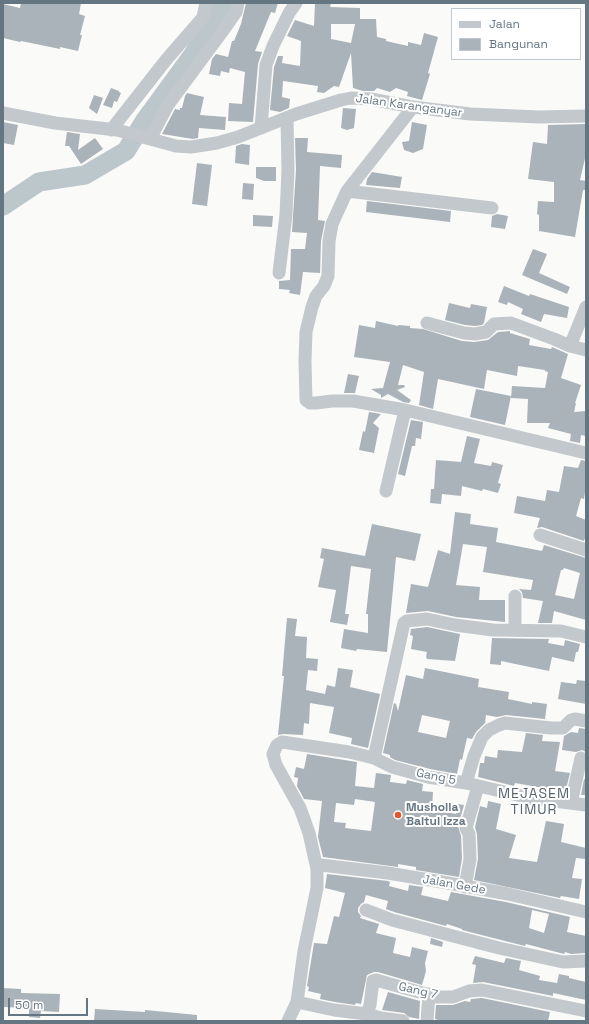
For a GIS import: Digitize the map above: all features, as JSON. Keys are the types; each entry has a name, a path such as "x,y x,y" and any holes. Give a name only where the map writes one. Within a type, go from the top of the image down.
{"street":[{"path":"114,130 166,60 203,17 206,3"},
{"path":"147,138 168,105 236,12 238,3"},
{"path":"261,128 266,65 289,13 296,3"},
{"name":"Jalan Karanganyar","path":"3,113 55,123 114,130 176,146 191,147 216,144 287,118 351,98 382,100 413,107 470,114 539,118 586,116"},
{"path":"413,107 347,191 332,224 330,233 328,276 324,286 316,296 306,332 306,400 310,403 316,404 332,401 353,401 405,410 586,453"},
{"path":"280,273 286,215 288,170 287,118"},
{"path":"347,191 492,208"},
{"path":"570,346 586,307"},
{"path":"427,323 464,333 476,334 486,332 494,324 510,323 570,346 586,350"},
{"path":"386,491 405,410"},
{"path":"540,534 586,550"},
{"path":"515,596 515,630"},
{"path":"374,758 404,623 411,620 427,619 455,625 493,630 561,631 586,637"},
{"path":"465,887 470,860 469,834 466,828 474,756 482,736 490,730 505,723 563,728 571,720 575,719 586,721"},
{"name":"Gang 5","path":"319,867 300,808 276,765 273,754 277,745 282,742 349,752 374,758 392,767 428,777 472,784 530,798 586,805"},
{"path":"571,803 581,758"},
{"path":"288,1021 297,1002 304,951 317,888 319,867"},
{"name":"Jalan Gede","path":"319,867 388,873 508,894 586,912"},
{"path":"366,910 392,920 499,948 563,962 586,961"},
{"name":"Gang 7","path":"367,1014 370,1005 373,983 375,980 437,996 453,997 469,991 482,990 586,1011"},
{"path":"427,1021 429,994"},
{"path":"297,1002 334,1010 367,1014 381,1018 403,1021"}],"building":[{"path":"21,3 81,3 79,14 85,16 78,51 3,38 3,4 20,8"},
{"path":"246,3 278,3 275,13 271,12 255,51 262,52 258,64 253,122 228,121 229,103 242,104 245,72 230,68 229,73 221,71 220,76 209,74 212,59 216,54 228,57 232,41 234,41 241,24"},
{"path":"315,3 331,3 330,7 360,8 360,19 376,19 377,37 386,39 386,41 408,46 408,42 421,45 424,33 438,37 428,73 430,74 422,100 407,96 408,92 396,88 390,92 377,88 374,91 363,91 353,88 351,53 339,87 334,86 324,93 317,92 318,86 283,81 282,97 290,99 289,108 280,112 270,110 274,67 278,56 283,56 282,63 300,66 301,41 287,36 295,20 314,26","holes":["331,24 355,24 351,43 331,39"]},
{"path":"111,88 121,93 117,102 114,101 112,108 103,105"},
{"path":"187,93 204,97 200,115 226,117 225,130 199,128 198,138 193,139 162,134 175,109 180,110 180,108 182,108"},
{"path":"94,95 103,98 97,114 89,108"},
{"path":"343,108 356,109 354,128 347,130 341,128"},
{"path":"3,122 18,125 14,145 3,143"},
{"path":"412,122 427,125 423,149 413,153 404,150 402,142 409,141"},
{"path":"586,124 586,154 580,180 586,181 586,190 583,190 575,237 539,231 539,215 537,214 538,201 554,202 554,182 528,179 533,142 547,144 548,125"},
{"path":"67,132 80,134 78,150 95,138 103,149 81,164 69,146 65,146"},
{"path":"295,138 308,138 307,152 342,155 341,168 320,166 318,220 325,221 321,241 320,273 303,272 300,295 289,293 290,290 279,289 279,281 290,280 291,249 305,249 307,233 292,232 296,170"},
{"path":"242,144 250,145 249,165 235,163 236,146"},
{"path":"197,163 212,165 207,206 192,204"},
{"path":"256,167 276,167 276,181 264,181 256,178"},
{"path":"372,172 402,177 400,188 366,185 367,179"},
{"path":"243,183 254,184 253,200 242,199"},
{"path":"367,201 451,211 450,222 366,212"},
{"path":"497,214 508,216 505,229 491,227 492,216"},
{"path":"253,215 273,216 272,227 253,226"},
{"path":"533,249 547,254 539,273 570,287 567,294 522,275"},
{"path":"504,286 529,296 530,294 569,307 567,318 544,314 541,322 521,314 523,309 508,302 507,305 498,302"},
{"path":"449,303 470,308 471,304 487,307 484,323 482,325 475,326 445,320"},
{"path":"376,321 398,326 410,326 410,328 423,329 462,341 474,342 488,340 498,332 510,331 510,333 530,339 529,345 551,349 552,347 568,354 561,378 581,385 575,403 574,412 586,411 586,436 581,435 580,443 570,441 571,434 548,428 550,423 527,423 528,399 511,398 512,386 545,388 548,372 545,370 518,366 517,376 487,370 484,389 438,379 433,409 419,405 424,372 403,365 398,385 404,385 405,387 397,390 411,400 409,403 403,402 388,394 381,398 381,395 371,389 383,388 390,362 354,357 359,325 375,328"},
{"path":"348,374 359,376 355,393 344,393"},
{"path":"476,389 511,396 505,425 470,417"},
{"path":"369,412 381,414 373,423 379,428 374,453 359,450 363,431 365,432"},
{"path":"411,420 423,422 421,439 416,438 415,446 412,446 405,476 398,474"},
{"path":"467,436 480,439 474,463 491,466 492,462 503,465 498,483 501,484 498,493 462,486 461,496 442,494 441,504 430,503 431,489 434,489 436,460 461,462"},
{"path":"581,460 586,461 586,486 584,499 581,498 576,516 586,520 586,535 584,541 542,527 537,528 540,518 514,513 517,496 545,501 547,490 559,492 564,466 578,468"},
{"path":"455,512 471,514 470,524 498,528 496,542 542,551 544,545 586,558 586,620 554,611 552,623 538,623 543,601 523,598 522,592 519,589 531,590 533,580 483,572 487,547 463,544 456,585 480,587 479,600 505,600 505,622 456,617 428,611 406,613 411,584 428,587 438,550 450,554","holes":["564,568 580,573 574,599 555,595 561,570"]},
{"path":"372,524 421,534 415,561 396,557 387,652 357,649 356,651 341,648 344,629 368,633 368,614 366,614 371,569 351,566 345,614 349,614 347,625 330,622 336,590 318,587 324,559 320,558 322,548 365,556"},
{"path":"287,618 297,619 295,636 307,637 306,658 318,659 317,671 308,670 306,690 325,694 327,685 335,687 338,668 353,670 350,687 380,694 368,748 351,744 352,738 329,733 334,707 310,703 309,724 304,723 303,735 278,735 284,676 282,676"},
{"path":"427,627 460,634 455,661 427,659 427,652 411,649 413,636 410,635 411,629"},
{"path":"492,638 549,639 548,643 564,646 565,640 580,644 578,652 576,652 574,662 552,657 549,671 501,661 501,665 490,664"},
{"path":"425,668 479,679 478,687 509,692 508,699 532,704 532,702 547,704 545,719 506,715 497,717 486,715 485,723 476,732 472,739 467,738 457,774 395,760 390,757 390,755 383,753 394,703 396,704 398,711 406,675 423,679","holes":["422,715 450,721 446,738 418,732"]},
{"path":"577,680 586,681 586,704 558,699 561,682 576,684"},
{"path":"579,728 586,729 586,752 582,750 576,752 562,750 564,736 571,732 578,733"},
{"path":"526,733 543,735 542,741 560,742 555,771 570,773 565,793 515,783 514,786 478,777 480,763 484,763 485,756 497,758 498,750 522,752"},
{"path":"307,754 357,762 355,786 374,788 376,773 391,775 390,782 406,784 407,780 423,784 422,791 433,792 432,809 456,814 458,804 464,805 458,826 461,836 462,858 459,877 416,870 416,867 398,864 398,867 323,857 318,837 322,801 304,799 297,786 298,778 294,777 296,767 304,769","holes":["355,799 375,802 371,831 345,828 346,823 334,822 336,803 354,805"]},
{"path":"584,779 586,780 586,795 581,795"},
{"path":"488,801 501,804 496,829 516,835 509,858 537,862 546,821 564,824 561,842 586,848 586,859 576,858 572,878 582,879 579,899 561,896 560,898 474,880 478,859 477,834 475,827 480,806 487,808"},
{"path":"327,874 388,881 390,882 389,886 408,891 409,885 423,887 421,895 448,901 451,892 506,902 570,917 567,932 586,936 586,953 571,954 565,952 564,954 462,930 447,924 446,926 386,909 388,901 366,895 364,902 358,908 358,912 361,916 360,918 379,924 376,933 396,938 393,953 410,957 412,947 428,951 425,963 426,971 422,985 374,972 367,975 361,1004 356,1003 355,1005 320,999 321,994 308,991 309,987 307,986 314,943 327,944 334,916 339,917 345,893 325,888","holes":["532,910 549,914 544,933 529,928"]},
{"path":"431,938 443,942 442,947 430,944"},
{"path":"475,956 504,963 506,958 521,961 519,970 540,976 539,980 557,983 559,974 586,982 586,1000 553,993 553,996 483,982 473,983 476,965 472,964"},
{"path":"3,988 21,989 21,993 60,994 59,1012 41,1011 40,1018 29,1017 29,1008 3,1007"},
{"path":"388,992 420,1001 419,1019 409,1017 404,1013 382,1010"},
{"path":"482,998 550,1012 548,1021 441,1021 435,1019 436,1005 453,1005 465,1001 470,1002 471,999"},
{"path":"95,1009 145,1012 145,1010 197,1015 197,1021 94,1021"}],"waterway":[{"path":"3,206 39,182 85,175 126,151 145,120 194,53 223,3"}],"place":[{"name":"Musholla Baitul Izza","path":"398,815"}],"district":[{"name":"MEJASEM TIMUR","path":"534,802"}]}
